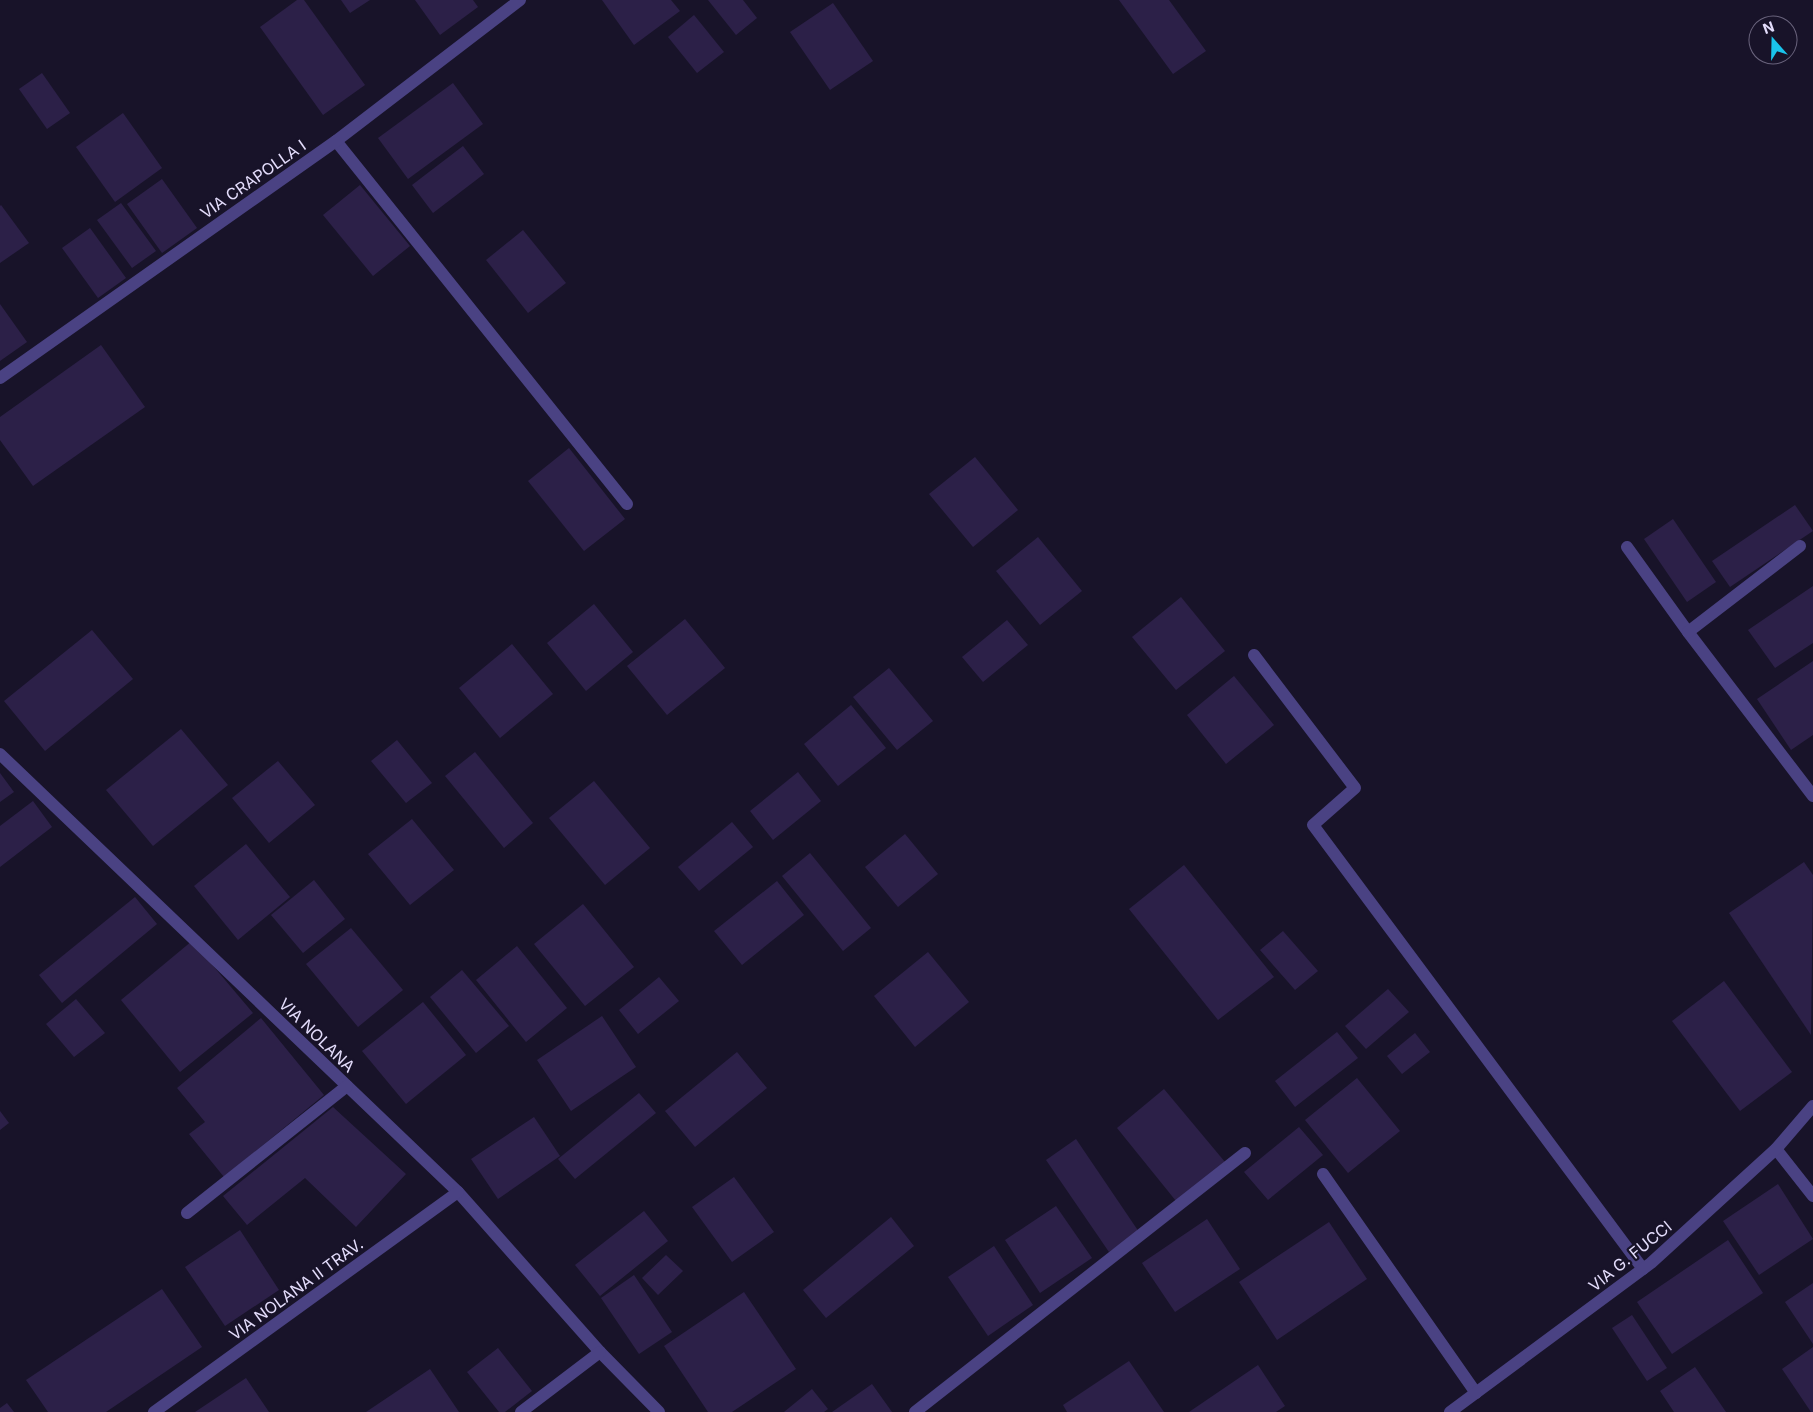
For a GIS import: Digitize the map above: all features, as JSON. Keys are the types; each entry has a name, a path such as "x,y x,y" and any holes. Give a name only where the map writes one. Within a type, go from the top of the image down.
{"street":[{"name":"VIA CRAPOLLA I","path":"0,378 336,141 520,0"},
{"path":"336,141 627,504"},
{"path":"1688,632 1800,546"},
{"path":"1627,547 1688,632 1813,796"},
{"path":"1254,655 1355,788 1313,825 1643,1269"},
{"name":"VIA NOLANA","path":"0,754 458,1192 600,1352 659,1412"},
{"path":"188,1213 347,1086"},
{"name":"VIA G. FUCCI","path":"1450,1412 1643,1269 1776,1149 1813,1106"},
{"path":"1776,1149 1813,1196"},
{"path":"915,1412 1245,1153"},
{"path":"1323,1174 1476,1393"},
{"name":"VIA NOLANA II TRAV.","path":"154,1412 458,1192"},
{"path":"521,1412 600,1352"}],"building":[{"path":"297,0 304,0 365,85 323,115 260,27"},
{"path":"341,0 370,0 350,13"},
{"path":"415,0 473,0 478,7 440,35"},
{"path":"602,0 671,0 680,11 634,45"},
{"path":"708,0 743,0 757,18 736,35"},
{"path":"1119,0 1169,0 1206,51 1173,74"},
{"path":"833,3 873,61 830,90 790,32"},
{"path":"694,15 724,52 697,73 668,37"},
{"path":"42,73 70,113 47,129 19,89"},
{"path":"453,83 483,124 408,179 378,138"},
{"path":"123,113 162,168 115,202 76,147"},
{"path":"463,146 484,174 433,213 412,185"},
{"path":"162,179 197,228 162,253 127,204"},
{"path":"360,185 410,246 373,276 323,215"},
{"path":"121,203 156,251 132,268 97,220"},
{"path":"0,206 29,243 0,263"},
{"path":"90,228 126,278 98,298 62,248"},
{"path":"523,230 566,283 528,313 486,260"},
{"path":"0,304 27,342 0,361"},
{"path":"101,345 145,407 33,486 0,440 0,417"},
{"path":"569,448 625,519 584,551 528,481"},
{"path":"975,457 1018,510 973,547 929,494"},
{"path":"1795,505 1813,531 1730,587 1712,561"},
{"path":"1673,519 1716,582 1687,602 1644,539"},
{"path":"1038,537 1082,591 1040,625 996,571"},
{"path":"1813,586 1813,643 1775,668 1748,630"},
{"path":"1181,597 1225,651 1176,690 1132,637"},
{"path":"594,604 633,652 586,691 547,643"},
{"path":"685,619 725,668 667,715 627,666"},
{"path":"1007,620 1028,645 983,682 962,657"},
{"path":"92,630 133,679 45,751 4,701"},
{"path":"512,644 553,694 500,738 459,688"},
{"path":"1813,661 1813,735 1791,750 1757,699"},
{"path":"889,668 933,721 897,750 853,697"},
{"path":"1234,676 1274,725 1226,764 1187,715"},
{"path":"851,705 886,748 838,786 804,744"},
{"path":"181,729 228,785 153,846 106,790"},
{"path":"397,740 432,783 406,803 371,761"},
{"path":"475,752 533,823 504,848 445,776"},
{"path":"278,761 315,805 269,843 232,798"},
{"path":"798,772 821,801 773,840 750,811"},
{"path":"0,773 14,792 0,802"},
{"path":"594,781 650,848 605,885 549,818"},
{"path":"33,801 52,827 0,867 0,826"},
{"path":"412,819 454,870 410,905 368,854"},
{"path":"732,822 753,847 699,891 678,867"},
{"path":"905,834 938,874 898,907 865,867"},
{"path":"246,844 290,897 238,940 194,886"},
{"path":"810,853 871,928 843,951 782,876"},
{"path":"1804,862 1813,875 1811,1035 1729,913"},
{"path":"1184,865 1274,977 1218,1020 1129,909"},
{"path":"314,880 345,919 303,953 271,915"},
{"path":"777,881 804,915 742,965 714,931"},
{"path":"135,897 157,924 62,1003 39,975"},
{"path":"583,904 634,967 585,1006 534,944"},
{"path":"351,928 403,990 358,1027 306,964"},
{"path":"1283,931 1318,971 1295,990 1260,950"},
{"path":"192,941 253,1013 180,1072 121,1000"},
{"path":"517,946 567,1008 526,1042 476,980"},
{"path":"928,952 969,1002 915,1047 874,996"},
{"path":"462,970 509,1026 476,1053 430,997"},
{"path":"659,977 679,1001 638,1034 619,1010"},
{"path":"1724,981 1792,1072 1740,1111 1672,1021"},
{"path":"1388,989 1409,1012 1366,1049 1345,1026"},
{"path":"76,999 105,1033 74,1057 46,1024"},
{"path":"423,1002 466,1055 406,1104 362,1051"},
{"path":"602,1016 636,1067 571,1111 537,1060"},
{"path":"261,1018 324,1095 224,1177 189,1134 205,1122 177,1088"},
{"path":"1337,1032 1358,1058 1295,1107 1275,1081"},
{"path":"1415,1033 1430,1052 1402,1074 1387,1056"},
{"path":"737,1052 767,1088 695,1147 665,1111"},
{"path":"1357,1078 1400,1131 1348,1173 1305,1120"},
{"path":"1164,1089 1225,1162 1176,1201 1117,1128"},
{"path":"639,1093 656,1113 575,1179 558,1159"},
{"path":"333,1107 406,1174 356,1227 305,1178 247,1225 223,1196"},
{"path":"0,1111 9,1123 0,1130"},
{"path":"534,1117 560,1156 498,1199 471,1159"},
{"path":"1299,1127 1323,1155 1268,1200 1244,1172"},
{"path":"1076,1139 1139,1232 1109,1252 1046,1160"},
{"path":"734,1177 774,1232 732,1262 692,1207"},
{"path":"1778,1184 1813,1239 1759,1275 1723,1221"},
{"path":"1056,1206 1092,1258 1040,1293 1005,1240"},
{"path":"644,1211 668,1241 600,1296 575,1265"},
{"path":"891,1217 914,1246 826,1318 803,1290"},
{"path":"1207,1219 1240,1269 1175,1312 1142,1263"},
{"path":"1329,1222 1367,1279 1277,1340 1239,1282"},
{"path":"240,1230 279,1290 225,1326 185,1267"},
{"path":"1728,1240 1763,1293 1672,1354 1637,1302"},
{"path":"994,1246 1033,1305 988,1336 948,1277"},
{"path":"666,1255 683,1271 658,1295 642,1278"},
{"path":"634,1275 672,1332 639,1354 601,1298"},
{"path":"1813,1283 1813,1344 1785,1302"},
{"path":"162,1289 202,1347 106,1412 48,1412 26,1380"},
{"path":"744,1292 796,1369 732,1412 708,1412 664,1346"},
{"path":"1632,1315 1667,1368 1647,1381 1612,1328"},
{"path":"1813,1347 1813,1412 1811,1412 1782,1369"},
{"path":"498,1348 532,1391 505,1412 499,1412 467,1372"},
{"path":"1129,1361 1164,1412 1067,1412 1063,1405"},
{"path":"1258,1365 1285,1406 1276,1412 1189,1412"},
{"path":"1695,1367 1726,1412 1674,1412 1660,1391"},
{"path":"430,1369 459,1412 366,1412"},
{"path":"246,1378 269,1412 195,1412"},
{"path":"872,1384 892,1412 832,1412"},
{"path":"812,1389 828,1409 824,1412 784,1412"},
{"path":"7,1403 14,1412 0,1412 0,1408"}]}
